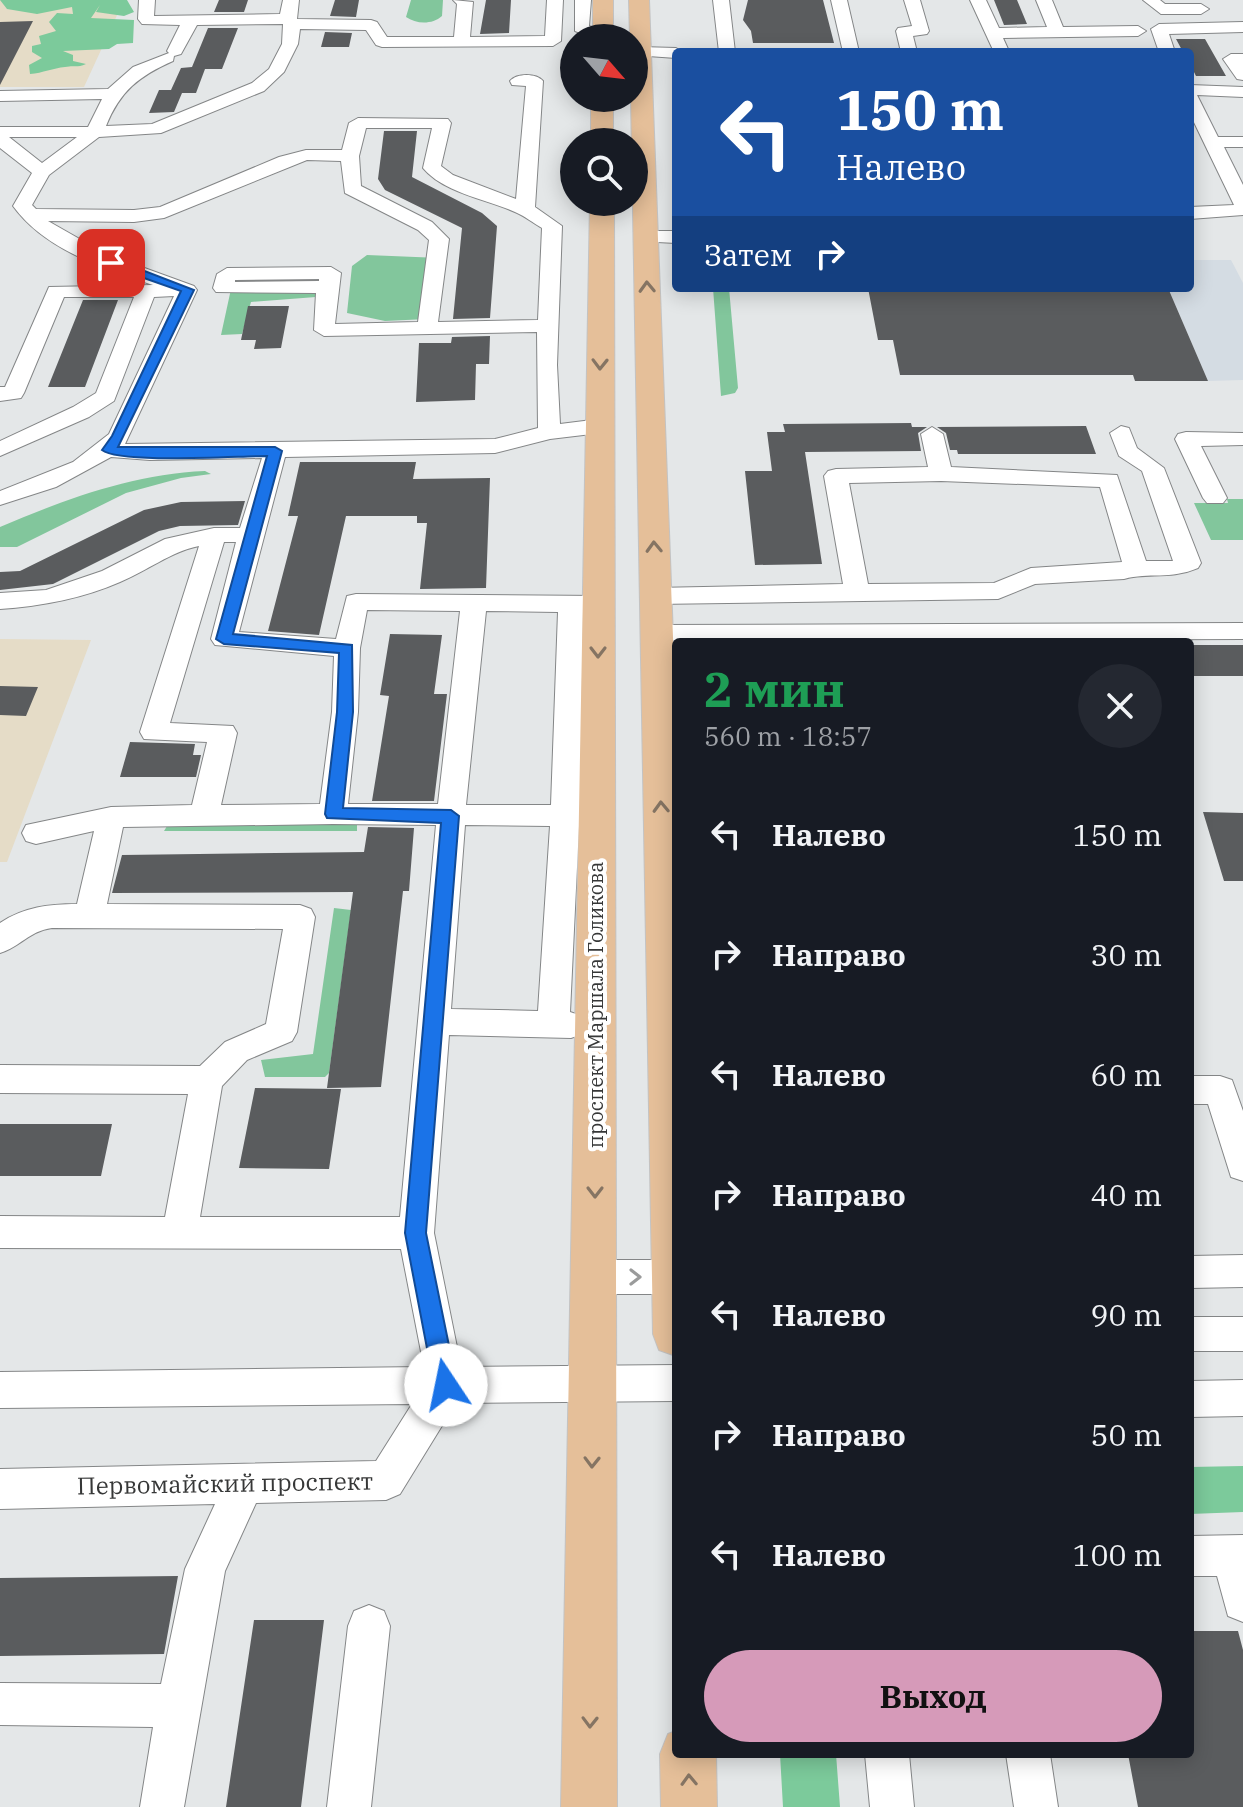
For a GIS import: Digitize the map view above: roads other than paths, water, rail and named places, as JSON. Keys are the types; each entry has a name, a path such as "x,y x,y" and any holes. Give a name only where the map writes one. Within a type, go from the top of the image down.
{"main road":[{"path":"639,0 639,24"},
{"path":"589,1 598,24"},
{"path":"641,112 661,237 655,596 670,893 672,1047"},
{"name":"проспект Маршала Голикова","path":"589,1807 596,1026 581,816 585,604 600,426 602,216"},
{"path":"688,1758 689,1807"}],"street":[{"path":"147,0 148,21 371,25 382,42 462,41 535,68"},
{"path":"0,132 155,129 258,87 276,72 290,44 291,0"},
{"path":"461,0 465,2 462,41"},
{"path":"721,0 727,48"},
{"path":"839,0 850,48"},
{"path":"908,48 904,31 921,31 912,0"},
{"path":"978,0 1000,48"},
{"path":"1044,0 1057,32"},
{"path":"1134,0 1155,14 1243,27"},
{"path":"525,209 535,68 553,48 555,1 589,1"},
{"path":"1155,14 1216,9"},
{"path":"1155,14 1166,48"},
{"path":"26,210 42,172 95,132 110,94 134,71 171,54 191,20"},
{"path":"992,33 1138,31"},
{"path":"648,52 672,53"},
{"path":"1243,59 1231,59 1243,75"},
{"path":"1194,98 1243,92"},
{"path":"0,96 110,94"},
{"path":"1194,98 1243,107"},
{"path":"1194,102 1239,185 1243,205 1241,210 1230,213 1194,213"},
{"path":"427,329 439,239 425,226 352,189 350,156 358,123 442,123 432,168 447,179 525,209 552,226 548,326 549,432"},
{"path":"0,139 42,172"},
{"path":"1215,142 1243,142"},
{"path":"0,207 134,216 164,212 285,161 306,155 350,156"},
{"path":"26,210 86,254 187,290"},
{"path":"0,394 13,393 56,291 327,287 324,330 548,326"},
{"path":"0,498 24,492 109,450 119,437 187,290"},
{"path":"0,449 81,412 106,396 146,292"},
{"path":"109,450 150,453 495,446 549,432 600,426"},
{"path":"655,596 998,591 1031,576 1124,571 1133,566 1175,570 1189,563 1152,468 1127,451 1121,433"},
{"path":"932,434 941,474"},
{"path":"1215,498 1186,439 1242,441"},
{"path":"275,451 224,639 347,648"},
{"path":"857,592 836,476 941,474 1127,480 1152,468"},
{"path":"1109,480 1135,558 1133,566"},
{"path":"0,601 48,598 111,577 174,544 214,535 250,535"},
{"path":"204,816 223,733 154,732 214,535"},
{"path":"333,814 345,712 347,648 356,602 585,604"},
{"path":"446,1385 416,1233 451,816 474,603"},
{"path":"657,633 950,638 1243,631"},
{"path":"36,833 111,817 333,814 581,816 553,1024"},
{"path":"90,916 111,817"},
{"path":"0,941 14,925 35,917 300,917 281,1032 236,1051 207,1080 180,1232"},
{"path":"433,1022 596,1026"},
{"path":"0,1079 207,1080"},
{"path":"1194,1090 1220,1090 1243,1166"},
{"path":"0,1232 416,1233"},
{"path":"1194,1272 1243,1271"},
{"path":"595,1277 672,1277"},
{"path":"1194,1334 1243,1334"},
{"path":"0,1390 672,1383"},
{"name":"Первомайский проспект","path":"0,1489 386,1480 446,1385"},
{"path":"1194,1399 1243,1398"},
{"path":"162,1807 205,1569 245,1483"},
{"path":"1194,1556 1238,1555 1243,1601"},
{"path":"349,1807 369,1626"},
{"path":"0,1704 178,1706"},
{"path":"887,1758 892,1807"},
{"path":"1029,1758 1036,1807"}]}
